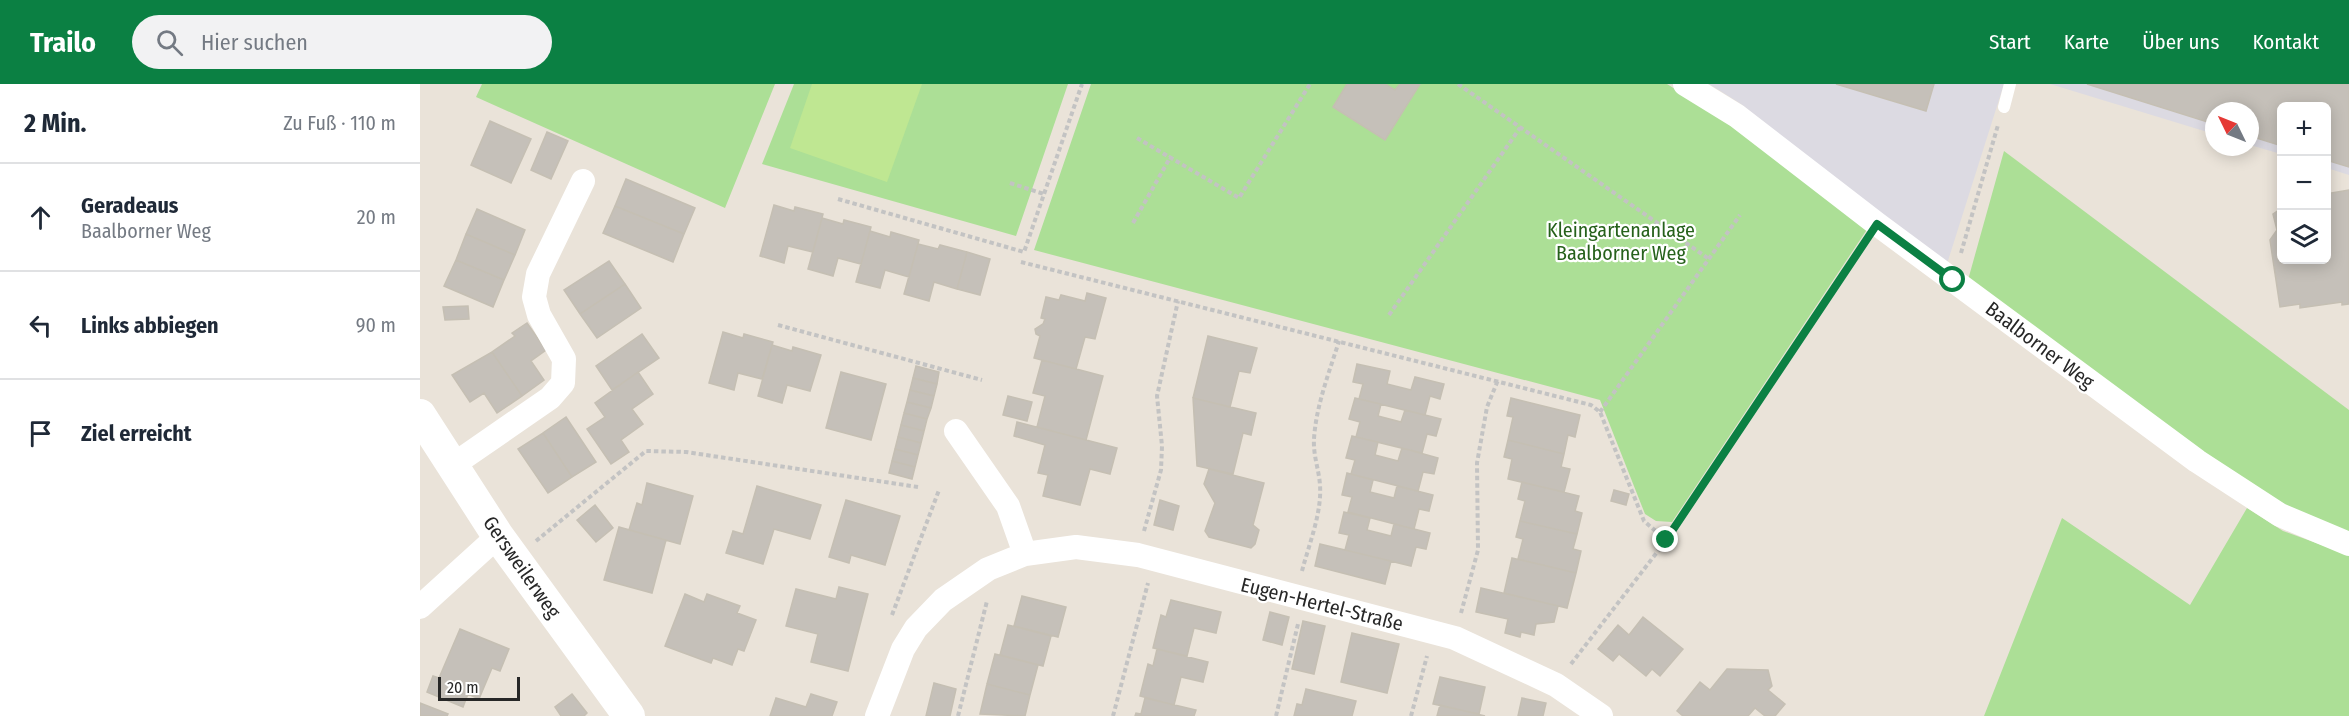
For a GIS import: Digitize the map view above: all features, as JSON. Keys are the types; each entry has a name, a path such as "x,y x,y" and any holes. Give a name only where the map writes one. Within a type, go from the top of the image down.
{"street":[{"name":"Baalborner Weg","path":"1685,84 1737,116 1877,224 2197,461 2280,515 2349,544"},
{"path":"453,465 550,398 563,383 564,359 539,315 534,297 538,274 583,181"},
{"name":"Gersweilerweg","path":"420,415 498,536 628,716"},
{"path":"956,432 1008,506 1025,554"},
{"path":"420,606 498,536"},
{"name":"Eugen-Hertel-Straße","path":"877,716 903,649 916,628 943,600 968,581 1025,554 1076,547 1138,555 1455,638 1531,672 1576,708 1601,716"}],"lane":[{"path":"2004,107 2010,84"}],"path":[{"path":"838,199 1024,252 1082,84"},
{"path":"1137,138 1239,198 1310,84"},
{"path":"1458,84 1709,259"},
{"path":"1953,280 2004,107"},
{"path":"1389,315 1520,128"},
{"path":"1132,223 1171,156"},
{"path":"1010,183 1044,194"},
{"path":"1600,412 1740,214"},
{"path":"1567,670 1666,540 1877,224"},
{"path":"1021,262 1581,400 1600,412 1644,521 1666,540"},
{"path":"1142,540 1161,470 1162,446 1157,396 1178,301"},
{"path":"778,325 982,380"},
{"path":"1302,574 1319,505 1320,485 1315,464 1314,439 1319,406 1339,341"},
{"path":"1459,622 1478,550 1477,463 1487,407 1498,380"},
{"path":"536,541 646,451 686,452 918,487"},
{"path":"892,624 890,618 939,490"},
{"path":"1113,716 1148,580"},
{"path":"958,716 987,609 988,591"},
{"path":"1276,716 1300,617"},
{"path":"1412,716 1428,650"}],"shaded area":[{"path":"1709,84 2004,84 1946,267 1741,104"},
{"path":"2050,84 2349,84 2349,175 2331,169 2331,102 2277,102 2277,153 2259,148 2259,102 2205,102 2205,131"}],"green space":[{"path":"482,84 775,84 725,208 476,97"},
{"path":"794,84 1068,84 1016,236 762,164"},
{"path":"812,84 922,84 887,182 790,148"},
{"name":"Kleingartenanlage Baalborner Weg","path":"1091,84 1667,84 1731,124 1868,228 1672,522 1656,521 1645,514 1600,400 1034,250"},
{"path":"2004,151 2349,410 2349,532 2303,514 2241,481 1968,280"},
{"path":"2247,508 2283,531 2349,555 2349,716 1984,716 2062,518 2190,605"}],"building":[{"path":"1347,84 1385,84 1395,90 1400,84 1420,84 1385,140 1333,107"},
{"path":"1836,84 1934,84 1926,111"},
{"path":"2087,84 2349,84 2349,167 2331,162 2331,102 2277,102 2277,144 2259,139 2259,102 2205,102 2205,121"},
{"path":"490,121 531,139 511,183 471,165"},
{"path":"547,132 568,141 551,179 531,170"},
{"path":"626,179 695,208 684,234 615,206"},
{"path":"2349,190 2349,304 2342,305 2342,302 2300,308 2300,304 2280,307 2270,240 2277,230 2277,264 2331,264 2331,193"},
{"path":"774,205 794,211 795,207 823,214 813,252 788,246 784,263 760,256"},
{"path":"615,206 684,234 673,262 603,233"},
{"path":"477,209 525,230 515,255 466,234"},
{"path":"2277,211 2277,230 2273,214"},
{"path":"822,218 843,224 844,220 871,227 861,264 838,258 833,276 808,269"},
{"path":"870,231 890,237 891,232 919,240 909,277 885,270 880,288 856,282"},
{"path":"466,234 515,255 504,280 456,260"},
{"path":"918,244 938,249 940,245 967,252 957,289 934,282 929,301 904,294"},
{"path":"967,252 990,259 980,295 957,289"},
{"path":"456,260 504,280 493,307 444,286"},
{"path":"609,261 625,284 580,314 564,290"},
{"path":"625,284 641,308 597,338 580,314"},
{"path":"1087,293 1106,298 1095,339 1085,337 1076,369 1034,358 1040,336 1036,334 1035,329 1043,324 1045,319 1041,318 1046,297 1059,300 1061,295 1085,301"},
{"path":"468,306 469,319 445,320 443,307"},
{"path":"527,323 546,350 531,361 544,380 522,396 492,352 515,336 512,333"},
{"path":"723,332 743,338 744,334 773,342 762,379 738,373 734,390 709,383"},
{"path":"642,334 659,358 612,390 596,366"},
{"path":"1208,336 1257,348 1250,373 1239,371 1230,407 1193,398"},
{"path":"772,345 792,351 793,347 821,355 810,391 787,385 782,403 758,396"},
{"path":"492,352 522,396 497,413 484,393 470,402 452,375"},
{"path":"1042,360 1103,376 1086,440 1037,427 1045,396 1033,393"},
{"path":"1357,364 1390,371 1387,384 1411,390 1415,377 1444,384 1440,399 1430,396 1425,415 1359,399 1363,384 1353,382"},
{"path":"916,366 939,372 937,384 913,378"},
{"path":"638,372 653,394 632,409 643,424 621,440 629,452 611,464 587,429 605,417 595,403"},
{"path":"841,372 886,384 871,440 826,428"},
{"path":"913,378 937,384 934,396 910,390"},
{"path":"910,390 934,396 931,408 907,402"},
{"path":"1008,396 1032,402 1027,421 1003,415"},
{"path":"1193,398 1256,413 1251,435 1243,433 1233,474 1197,466"},
{"path":"1355,398 1381,404 1378,416 1401,422 1405,410 1441,419 1436,436 1427,434 1422,453 1356,437 1360,422 1349,419"},
{"path":"1511,398 1580,415 1575,437 1568,435 1564,454 1508,440 1513,417 1507,416"},
{"path":"907,402 931,408 927,419 904,413"},
{"path":"904,413 927,419 924,431 901,425"},
{"path":"566,417 596,462 572,477 543,433"},
{"path":"1017,422 1117,448 1110,474 1090,469 1080,505 1043,496 1048,475 1038,473 1045,445 1014,436"},
{"path":"901,425 924,431 921,443 898,437"},
{"path":"543,433 572,477 548,493 518,449"},
{"path":"1352,436 1378,442 1375,455 1398,461 1402,448 1438,458 1434,474 1423,472 1418,491 1351,474 1355,460 1346,458"},
{"path":"898,437 921,443 918,455 895,449"},
{"path":"1508,440 1564,454 1561,467 1570,469 1564,492 1508,479 1512,459 1504,457"},
{"path":"895,449 918,455 915,467 892,461"},
{"path":"892,461 915,467 912,479 889,473"},
{"path":"1209,469 1264,483 1253,525 1259,530 1255,544 1251,548 1209,537 1205,531 1215,503 1204,484"},
{"path":"1347,473 1373,480 1370,492 1394,498 1397,486 1433,495 1429,511 1419,509 1414,529 1348,512 1352,497 1342,495"},
{"path":"1522,482 1579,496 1575,511 1582,513 1577,534 1520,521 1525,501 1518,499"},
{"path":"647,483 693,496 680,544 629,530 637,503 642,505"},
{"path":"757,486 821,505 810,539 774,529 763,564 726,553 733,531 743,534"},
{"path":"1614,490 1629,494 1626,505 1611,501"},
{"path":"846,500 900,516 885,565 851,555 849,563 829,557"},
{"path":"1160,500 1179,506 1173,530 1154,525"},
{"path":"595,505 613,528 596,542 577,520"},
{"path":"1344,512 1370,518 1367,530 1391,536 1394,524 1430,533 1426,549 1416,547 1411,566 1345,550 1349,535 1339,533"},
{"path":"1520,521 1577,534 1573,549 1581,551 1576,573 1518,559 1523,539 1516,537"},
{"path":"619,527 666,540 652,593 604,580"},
{"path":"1320,544 1391,561 1385,584 1315,566"},
{"path":"1512,558 1576,573 1567,608 1504,593"},
{"path":"839,587 868,594 848,671 811,662 818,634 786,626 796,589 836,599"},
{"path":"1481,588 1558,606 1554,622 1536,624 1534,635 1521,632 1520,637 1505,633 1508,619 1476,612"},
{"path":"685,594 704,602 707,594 740,606 737,613 756,620 744,651 738,649 732,665 713,658 711,663 665,646"},
{"path":"1022,596 1066,607 1058,637 1014,626"},
{"path":"1171,600 1221,612 1216,633 1194,628 1187,656 1153,648 1161,615 1166,617"},
{"path":"1270,612 1289,617 1282,645 1263,640"},
{"path":"1643,617 1683,649 1660,676 1652,669 1646,676 1619,654 1613,661 1598,649 1618,625 1629,635"},
{"path":"1303,621 1325,626 1314,674 1292,669"},
{"path":"1008,625 1051,636 1043,666 1000,655"},
{"path":"460,629 509,649 500,671 492,668 479,699 468,694 463,707 427,692 433,676 439,678"},
{"path":"1352,633 1399,644 1387,693 1341,682"},
{"path":"1157,649 1208,662 1203,682 1181,677 1174,705 1140,696 1148,664 1153,666"},
{"path":"995,654 1038,665 1030,695 987,684"},
{"path":"1727,669 1768,670 1772,686 1768,690 1785,704 1775,716 1765,716 1755,708 1748,716 1683,716 1677,711 1700,682 1710,690"},
{"path":"1440,677 1485,687 1479,714 1433,704"},
{"path":"934,683 956,689 950,716 926,716"},
{"path":"987,684 1030,695 1025,716 980,714"},
{"path":"1306,689 1356,701 1352,716 1294,716 1297,704 1302,705"},
{"path":"572,694 587,713 584,716 561,716 555,707"},
{"path":"811,694 837,702 832,716 770,716 776,698 806,707"},
{"path":"1145,698 1196,710 1194,716 1135,716 1136,713 1141,714"},
{"path":"1522,698 1546,703 1543,716 1518,716"},
{"path":"420,703 448,714 447,716 420,716"},
{"path":"1440,705 1485,716 1437,716"}],"route":[{"path":"1666,540 1877,224 1953,280"}]}
